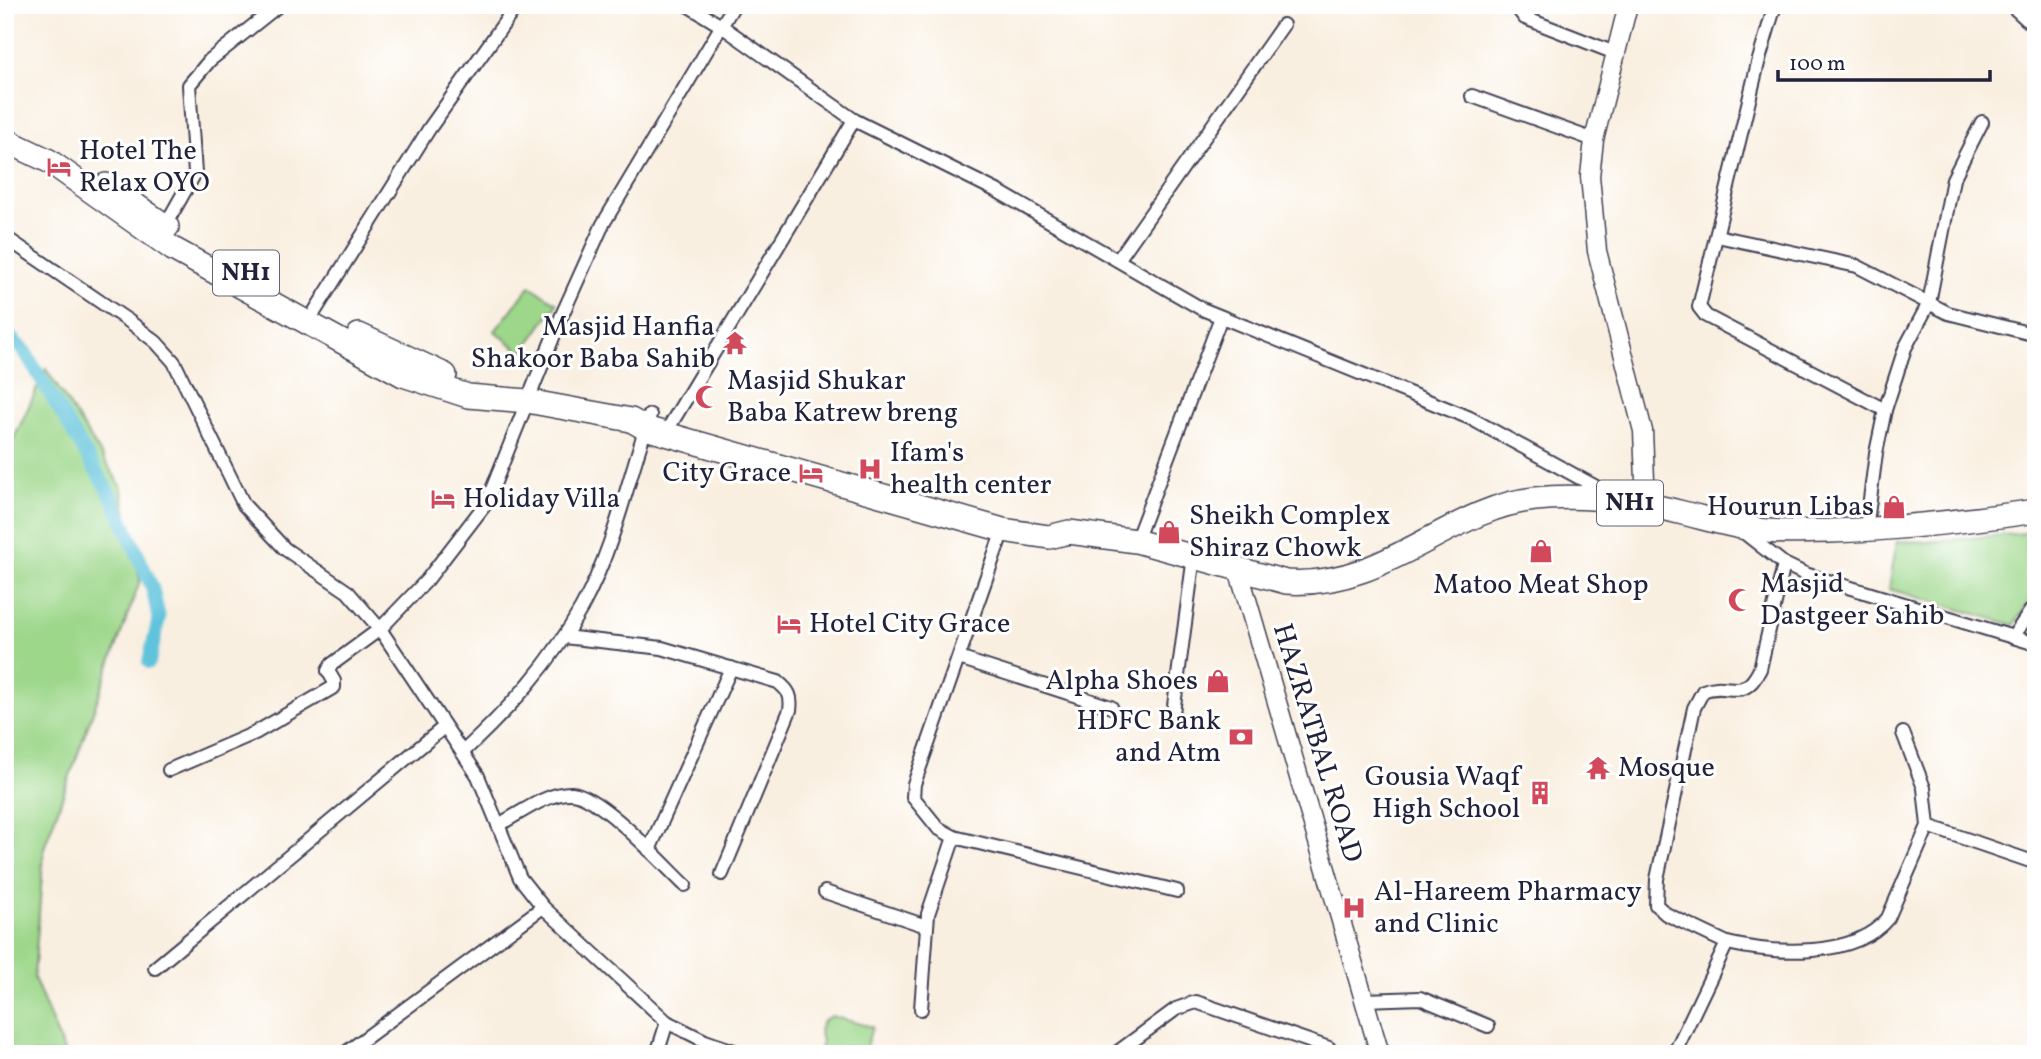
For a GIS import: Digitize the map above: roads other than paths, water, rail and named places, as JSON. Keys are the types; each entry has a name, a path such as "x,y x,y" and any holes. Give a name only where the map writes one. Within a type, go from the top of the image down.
{"highway":[{"name":"NH1","path":"5,125 54,148 165,226 315,311 395,354 477,384 499,398"},
{"name":"NH1","path":"5,140 49,161 173,249 383,365 432,386 468,396 527,401 650,421 860,472 976,509 1056,524 1069,532"},
{"name":"NH1","path":"650,421 971,524 1049,537 1069,532 1136,541 1286,582 1320,582 1379,565 1478,517 1518,502 1562,499 1635,504 1738,528 1770,531 1866,530 2036,511"}],"street":[{"path":"165,226 195,173 188,100 190,85 210,60 279,5"},
{"path":"315,311 429,129 517,5"},
{"path":"687,5 723,27 853,120 999,192 1221,317 1470,418 1635,504 1643,431 1597,251 1590,176 1594,140 1628,5"},
{"path":"169,770 255,733 331,689 335,684 328,671 331,665 380,629 461,540 487,502 603,224 734,5"},
{"path":"1515,5 1525,18 1615,53"},
{"path":"1775,5 1758,63 1717,236 1698,300 1701,313 1885,410"},
{"path":"2011,5 2036,28"},
{"path":"1118,260 1283,25"},
{"path":"1472,96 1594,140"},
{"path":"464,751 516,701 564,637 595,578 650,421 853,120"},
{"path":"1866,530 1878,433 1905,348 1928,303 1952,179 1982,122"},
{"path":"1717,236 1857,266 1928,303 1966,319 2036,335"},
{"path":"5,237 156,342 174,362 244,505 285,549 348,593 380,629 444,727 464,751 485,789 520,877 543,907 667,1022 705,1041 743,1054"},
{"path":"1136,541 1221,317"},
{"path":"1738,528 1784,564 1826,582 2036,644"},
{"path":"1003,530 914,784 914,797 938,828 954,837 1177,891"},
{"path":"1173,713 1194,556"},
{"path":"1784,564 1760,668 1754,681 1738,690 1710,688 1697,697 1657,879 1656,905 1659,910 1727,943 1762,951 1792,952 1868,937 1888,918 1928,826 1924,788 1903,733"},
{"name":"HAZRATBAL ROAD","path":"1238,569 1380,1054"},
{"path":"2013,637 2036,603"},
{"path":"564,637 662,648 778,682 792,698 722,874"},
{"path":"959,658 1111,707"},
{"path":"649,850 731,667"},
{"path":"155,968 444,727"},
{"path":"498,825 545,800 573,793 600,806 685,885"},
{"path":"1928,826 2036,863"},
{"path":"921,1009 926,926 932,899 954,837"},
{"path":"825,892 926,926"},
{"path":"344,1054 543,907"},
{"path":"1674,1054 1727,943"},
{"path":"1365,1000 1420,998 1488,1026"},
{"path":"1115,1054 1175,1009 1196,1002 1329,1048"},
{"path":"657,1054 667,1022"},
{"path":"705,1041 716,1054"}],"waterway":[{"path":"5,332 25,352 114,501 152,587 159,618 149,662"}],"place":[{"name":"Hotel The Relax OYO","path":"59,167"},
{"name":"Masjid Hanfia Shakoor Baba Sahib","path":"735,343"},
{"name":"Masjid Shukar Baba Katrew breng","path":"707,397"},
{"name":"Ifam's health center","path":"870,469"},
{"name":"City Grace","path":"811,473"},
{"name":"Holiday Villa","path":"443,499"},
{"name":"Hourun Libas","path":"1894,507"},
{"name":"Sheikh Complex Shiraz Chowk","path":"1169,532"},
{"name":"Matoo Meat Shop","path":"1541,551"},
{"name":"Masjid Dastgeer Sahib","path":"1740,600"},
{"name":"Hotel City Grace","path":"789,624"},
{"name":"Alpha Shoes","path":"1218,681"},
{"name":"HDFC Bank and Atm","path":"1241,737"},
{"name":"Mosque","path":"1598,768"},
{"name":"Gousia Waqf High School","path":"1540,793"},
{"name":"Al-Hareem Pharmacy and Clinic","path":"1354,908"}]}
